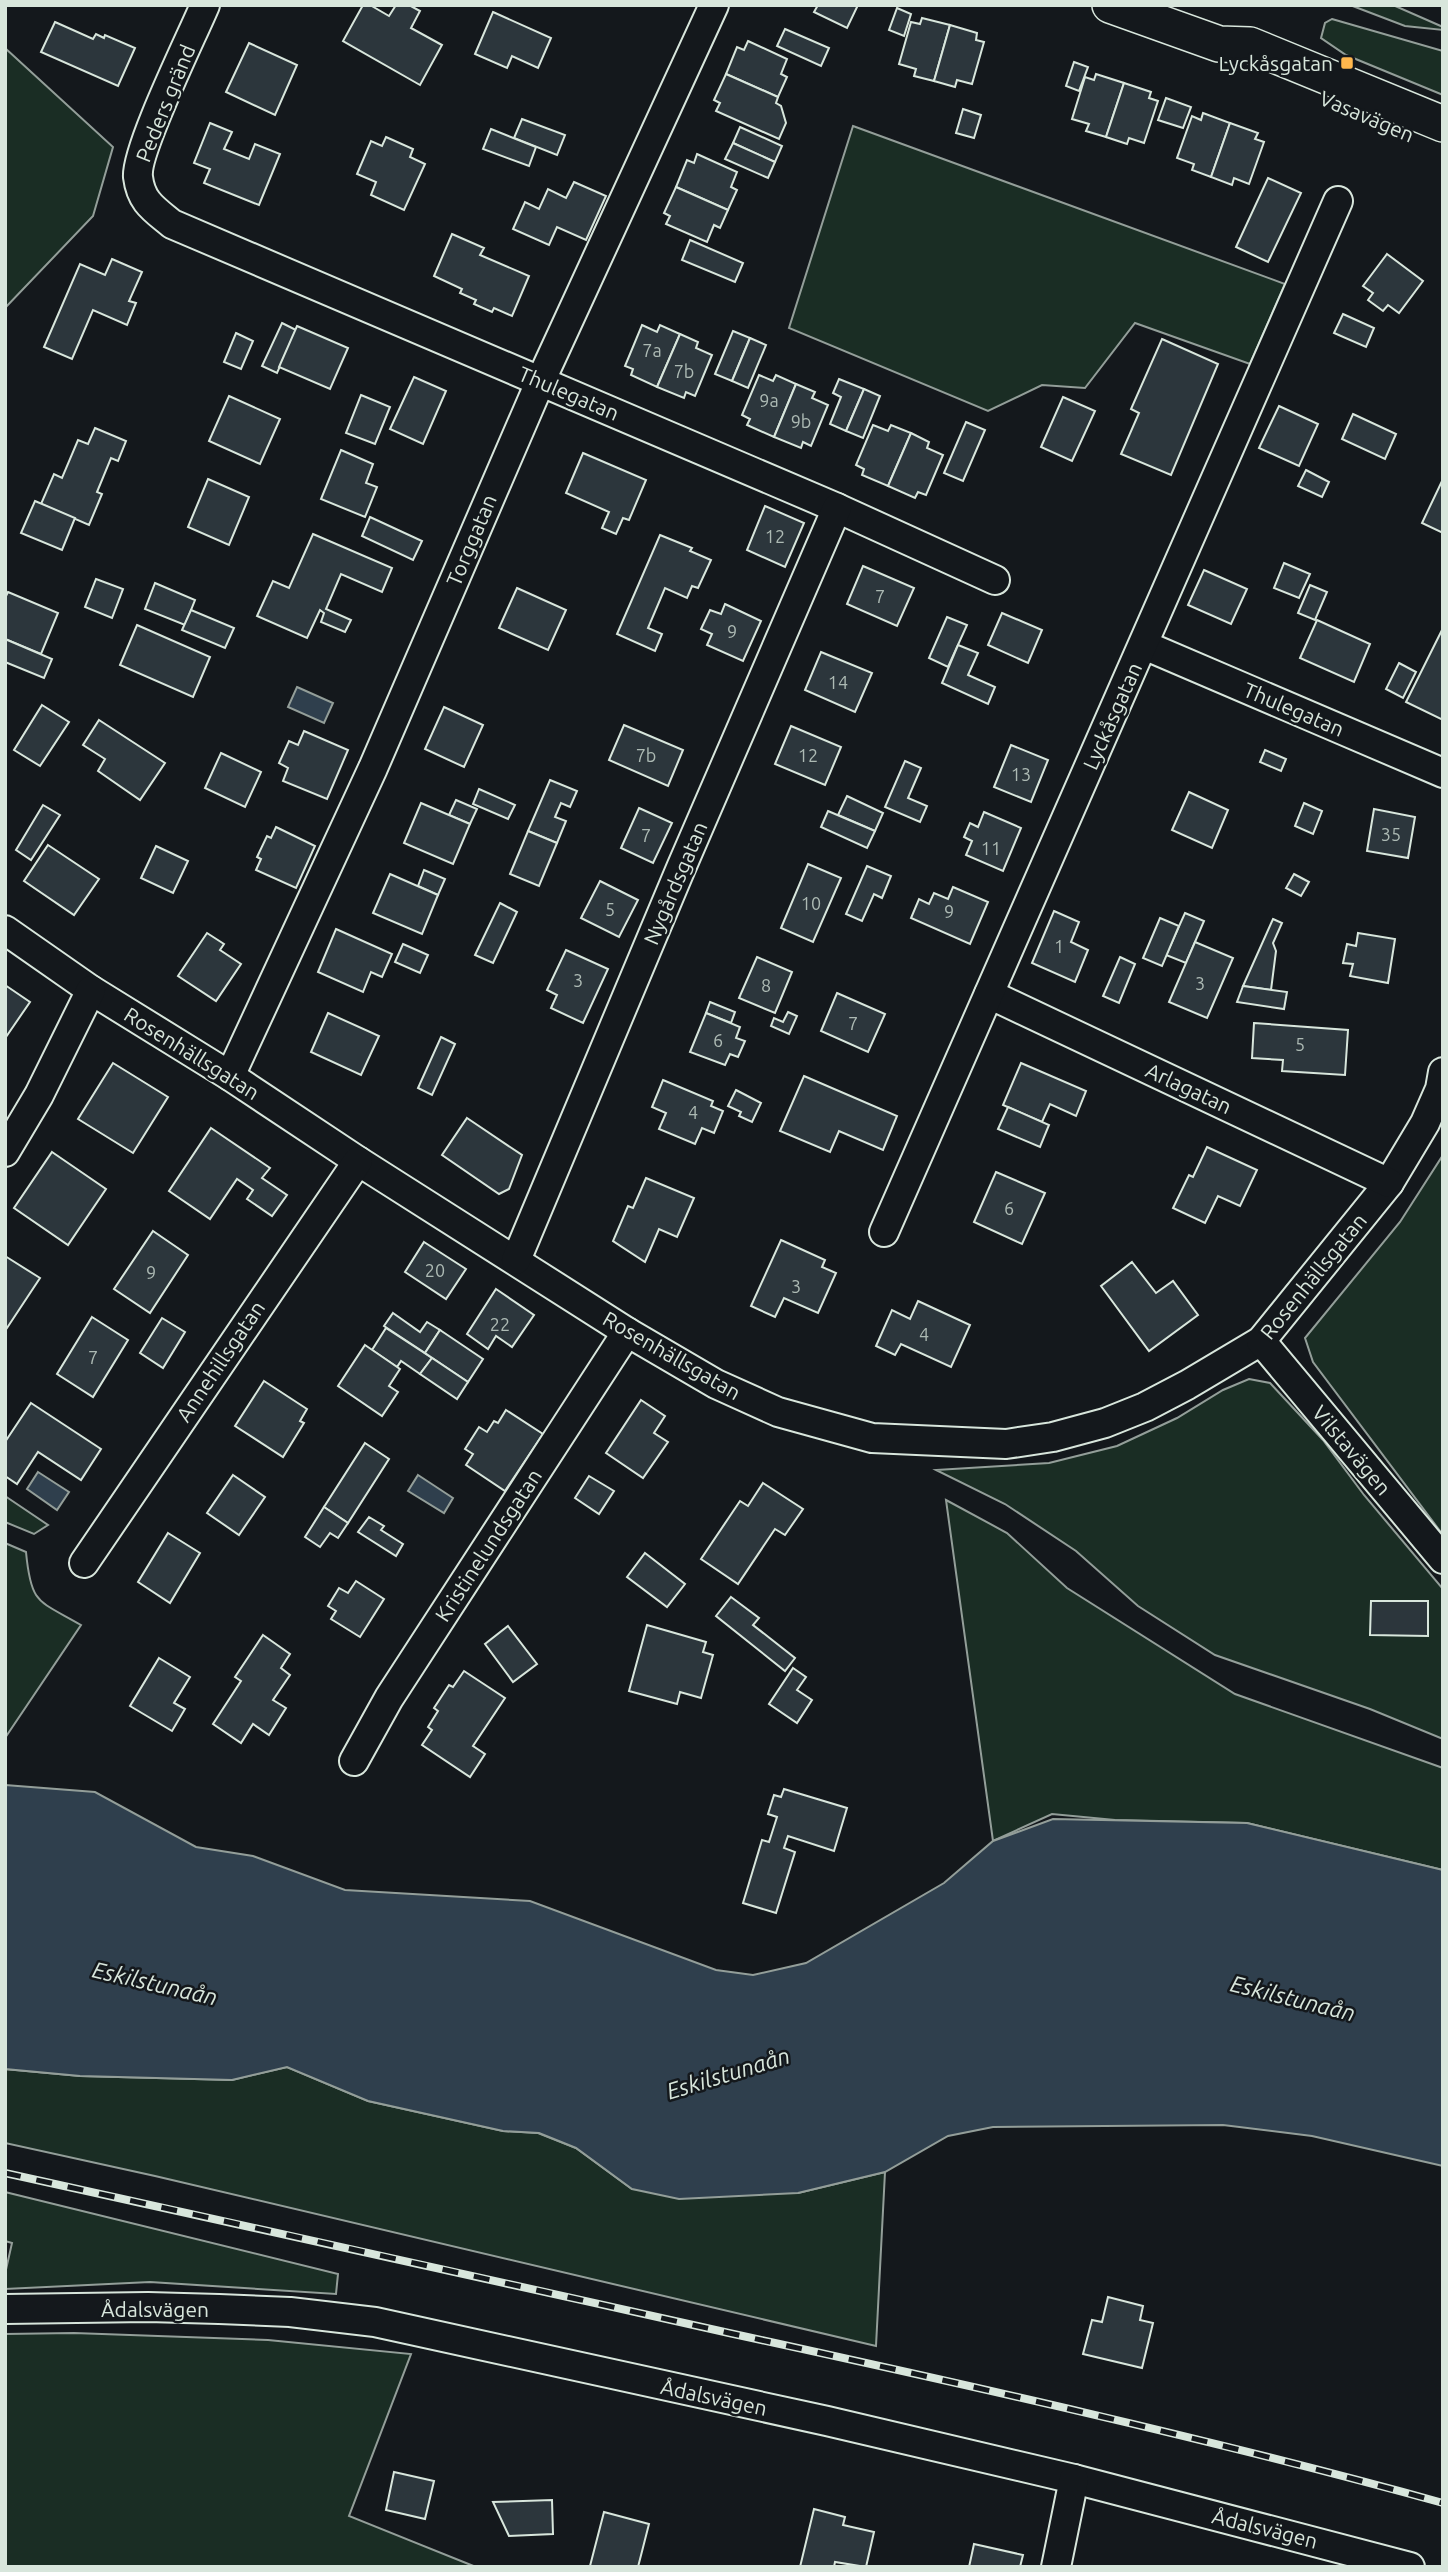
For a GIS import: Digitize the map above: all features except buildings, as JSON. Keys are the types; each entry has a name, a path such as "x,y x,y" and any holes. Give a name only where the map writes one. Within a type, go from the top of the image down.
{"street":[{"name":"Peders gränd","path":"145,203 137,175 146,142 205,5"},
{"name":"Torggatan","path":"230,1076 373,768 541,380 714,5"},
{"name":"Vasavägen","path":"1110,5 1219,44 1250,45 1443,124"},
{"name":"Vasavägen","path":"1219,44 1243,64 1443,149"},
{"name":"Lyckåsgatan","path":"884,1232 1338,201"},
{"name":"Thulegatan","path":"145,203 172,224 837,508 995,580"},
{"name":"Nygårdsgatan","path":"516,1260 681,868 837,508"},
{"name":"Thulegatan","path":"1144,645 1443,773"},
{"name":"Rosenhällsgatan","path":"5,930 91,990 230,1076 358,1161 628,1332 716,1384 778,1412 872,1438 1006,1444 1053,1437 1105,1423 1145,1407 1261,1341 1389,1183 1425,1123 1440,1089 1443,1072"},
{"path":"5,1152 39,1096 91,990"},
{"name":"Arlagatan","path":"989,994 1389,1183"},
{"name":"Annehillsgatan","path":"84,1563 358,1161"},
{"name":"Kristinelundsgatan","path":"354,1762 389,1698 628,1332"},
{"name":"Vilstavägen","path":"1261,1341 1443,1559"},
{"name":"Ådalsvägen","path":"5,2309 219,2309 290,2312 375,2322 827,2421 1074,2479 1410,2567"},
{"path":"1056,2567 1074,2479"}],"green space":[{"path":"1350,5 1393,5 1443,27 1443,30 1405,26"},
{"path":"1332,19 1443,51 1443,95 1346,55 1321,38 1325,23"},
{"path":"5,48 113,147 93,216 5,308"},
{"path":"853,126 1285,284 1250,364 1135,323 1085,388 1042,385 988,411 789,328"},
{"path":"1443,1155 1443,1535 1313,1362 1305,1338 1400,1222"},
{"path":"1249,1379 1270,1383 1323,1440 1364,1495 1443,1589 1443,1739 1370,1709 1215,1655 1138,1606 1076,1551 1005,1504 936,1470 1049,1463 1117,1446 1177,1418 1223,1390"},
{"path":"5,1496 48,1525 34,1534 5,1522"},
{"path":"946,1500 1007,1533 1067,1588 1235,1694 1443,1768 1443,1870 1247,1823 1115,1820 1052,1814 993,1841"},
{"path":"5,1543 26,1552 31,1582 39,1599 81,1625 5,1738"},
{"path":"287,2067 368,2101 503,2131 538,2133 576,2148 632,2189 798,2193 885,2172 876,2346 5,2143 5,2069 80,2076 232,2080"},
{"path":"5,2192 338,2274 336,2294 150,2282 5,2289 5,2274 12,2243 5,2241"},
{"path":"74,2333 268,2340 411,2354 349,2516 476,2567 5,2567 5,2334"}],"water":[{"path":"297,687 333,703 324,723 288,707"},
{"path":"38,1472 69,1492 57,1510 27,1489"},
{"path":"418,1475 453,1498 444,1513 408,1491"},
{"name":"Eskilstunaån","path":"5,1785 95,1792 196,1847 253,1856 345,1890 530,1901 716,1970 753,1975 806,1963 944,1883 993,1841 1053,1819 1247,1823 1443,1870 1443,2166 1312,2136 1223,2125 993,2127 948,2136 885,2172 798,2193 679,2199 632,2189 576,2148 539,2133 503,2131 368,2101 287,2067 232,2080 80,2076 5,2069"}],"railway":[{"path":"5,2173 998,2393 1176,2434 1443,2503"}],"place":[{"name":"Lyckåsgatan","path":"1347,63"}]}
